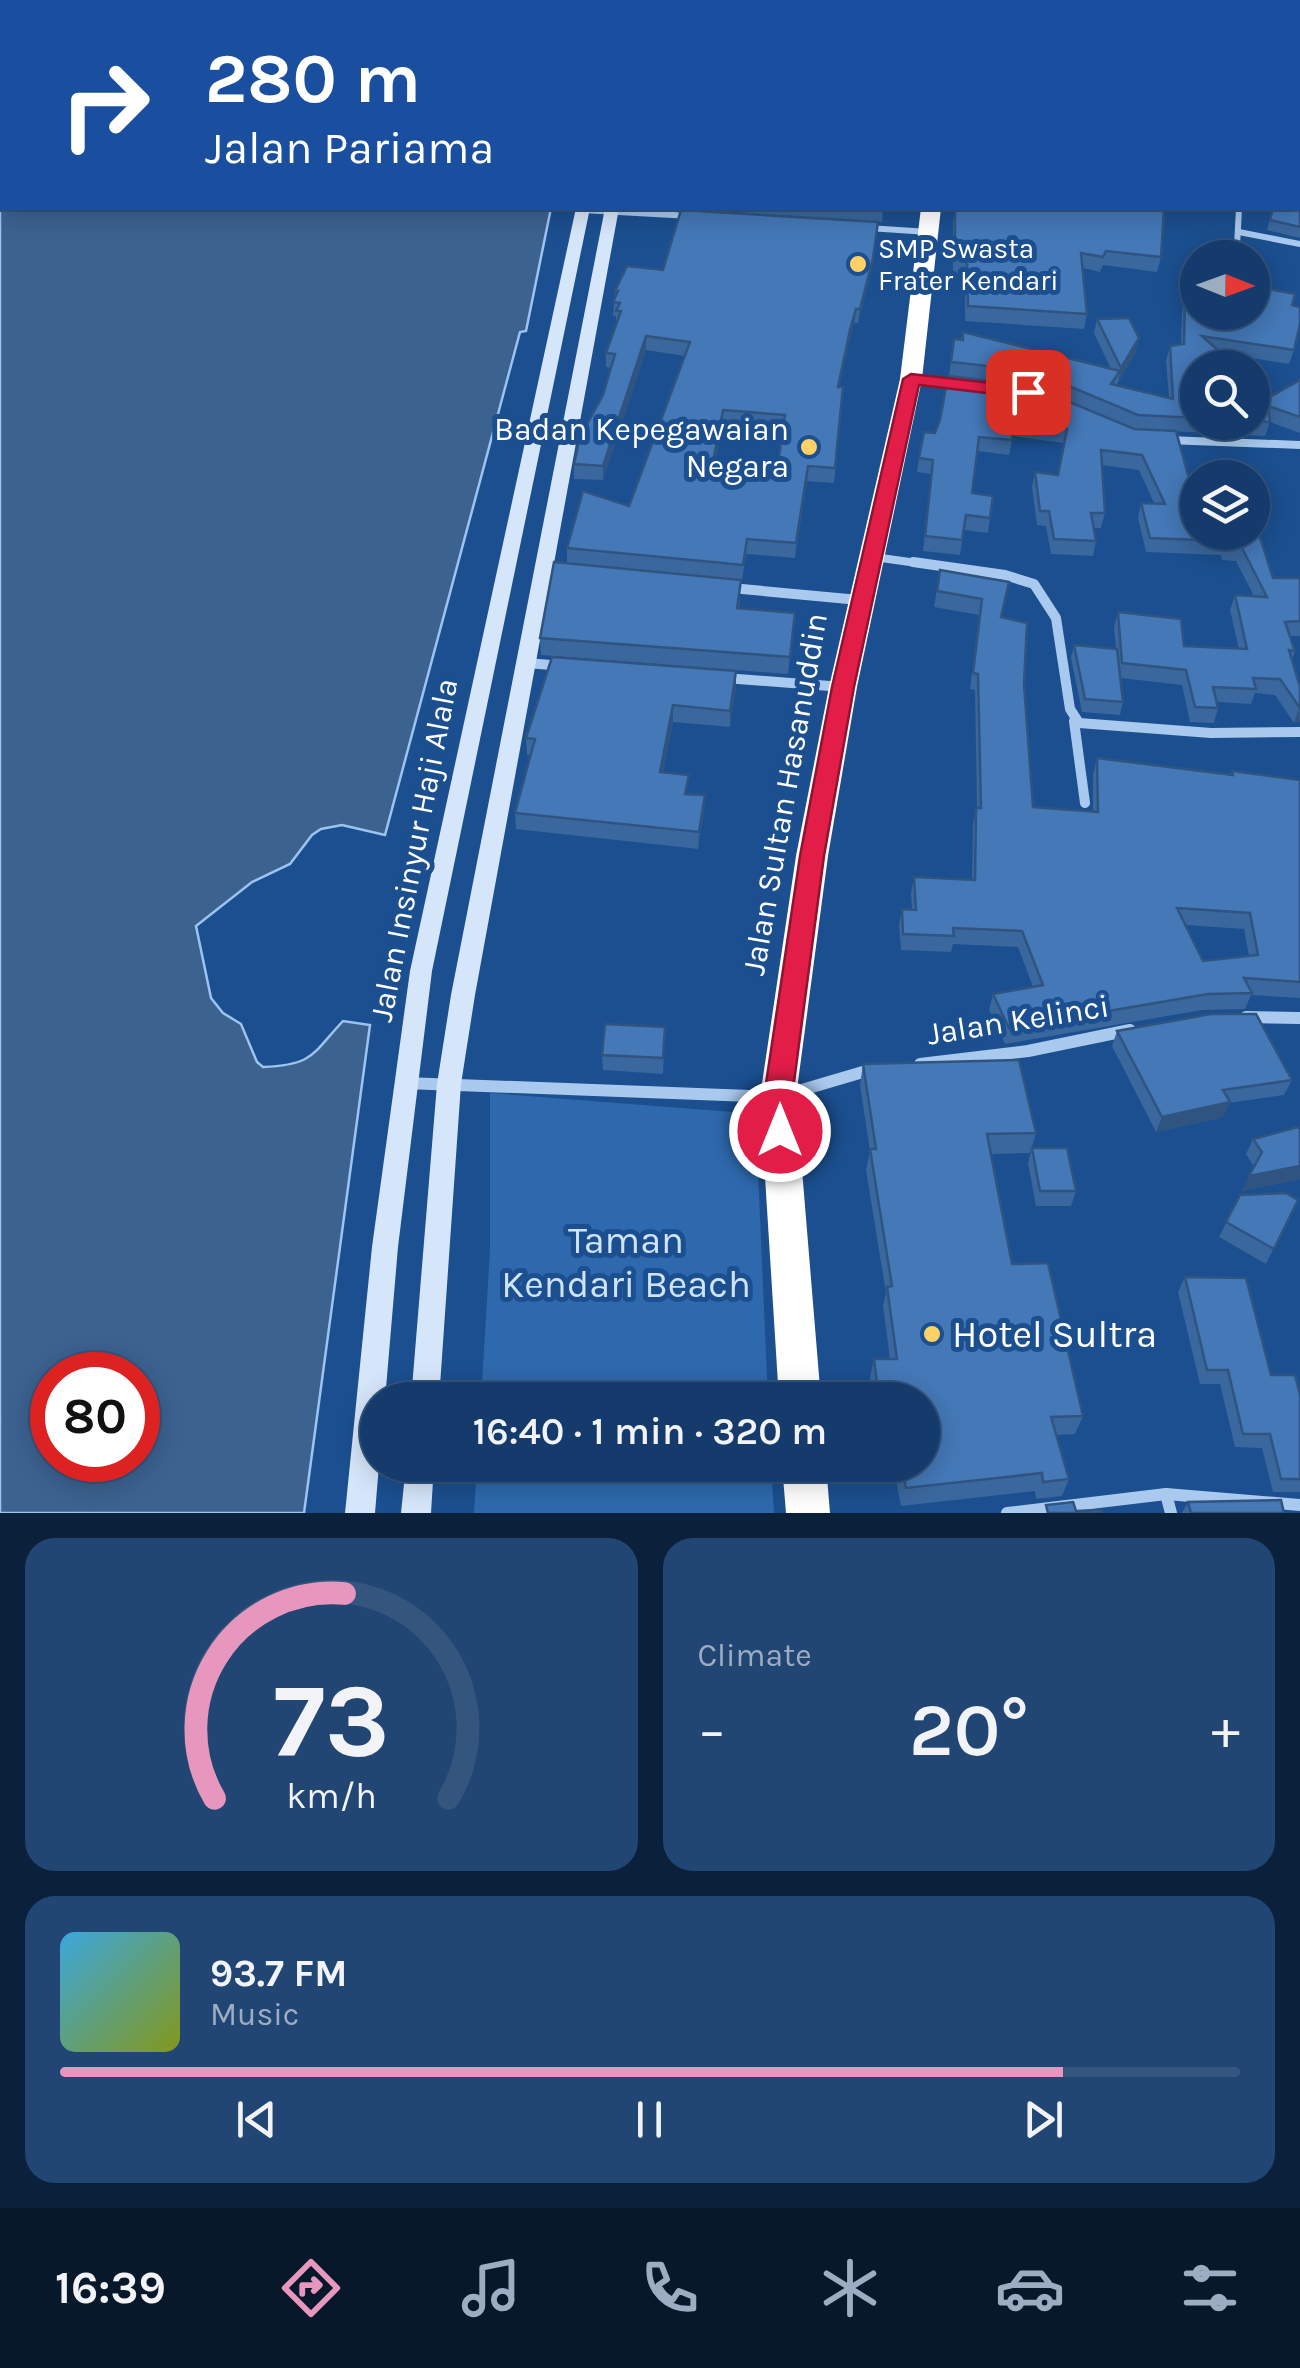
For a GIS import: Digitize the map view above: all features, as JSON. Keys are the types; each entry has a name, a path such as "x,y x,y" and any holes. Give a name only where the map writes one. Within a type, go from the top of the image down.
{"highway":[{"name":"Jalan Sultan Hasanuddin","path":"799,1382 778,1097 812,856 843,687 911,379 930,220"},
{"path":"805,1482 808,1513"}],"main road":[{"name":"Jalan Insinyur Haji Alala","path":"360,1513 384,1247 434,902 560,332 583,210"},
{"path":"426,1382 449,1084 478,905 525,664 550,570 611,210"},
{"path":"416,1513 419,1482"}],"street":[{"path":"622,210 710,218"},
{"path":"1238,210 1238,240"},
{"path":"849,226 930,220"},
{"path":"1239,232 1300,244"},
{"path":"911,379 972,385"},
{"path":"1160,440 1300,445"},
{"path":"874,557 1005,575 1034,584 1056,618 1085,802"},
{"path":"712,586 863,601"},
{"path":"525,664 582,668"},
{"path":"713,677 843,687"},
{"path":"1074,721 1210,734 1300,732"},
{"path":"1231,1018 1300,1018"},
{"name":"Jalan Kelinci","path":"405,1082 778,1097 859,1071 1028,1051 1147,1028"},
{"path":"1166,1494 1171,1513"},
{"path":"1007,1513 1166,1494 1300,1504"}],"green space":[{"name":"Taman Kendari Beach","path":"490,1093 745,1113 758,1171 767,1382 482,1382 490,1251"},
{"path":"476,1482 772,1482 774,1513 474,1513"}],"shaded area":[{"path":"0,210 551,210 526,331 520,332 385,835 342,825 321,829 290,864 252,882 196,926 211,998 223,1013 241,1024 257,1062 263,1067 293,1064 310,1056 343,1021 370,1025 304,1513 0,1513"}],"building":[{"path":"681,210 878,222 873,258 860,309 856,309 850,330 838,387 843,387 835,468 808,466 796,543 747,539 743,565 567,548 583,491 629,506 690,342 646,336 603,466 574,464 580,437 603,395 615,354 606,353 621,311 616,311 620,303 613,302 615,291 627,266 663,270","holes":["723,410 785,415 776,478 711,472"]},
{"path":"955,210 1164,210 1161,257 1106,251 1103,257 1081,253 1087,314 968,306 967,259 955,258"},
{"path":"1272,210 1300,210 1300,227 1270,220"},
{"path":"1270,289 1295,294 1292,305 1300,307 1294,350 1202,336 1218,350 1180,350 1180,417 1138,415 1033,371 951,362 954,339 963,340 963,332 1120,371 1111,384 1173,399 1170,346 1184,344 1184,330 1270,330"},
{"path":"1129,318 1139,338 1121,368 1097,319"},
{"path":"948,376 1029,385 1134,429 1176,431 1184,460 1180,460 1180,539 1150,538 1141,503 1165,504 1142,455 1101,450 1105,513 1091,513 1096,541 1054,539 1049,511 1040,511 1035,472 1058,475 1067,429 1015,421 1012,440 979,437 972,493 993,496 990,518 966,515 962,540 925,536 933,460 919,458 924,432 935,433"},
{"path":"1300,380 1300,417 1270,407 1270,397"},
{"path":"1243,550 1264,550 1273,578 1300,578 1300,621 1285,622 1295,651 1289,650 1300,687 1300,708 1280,679 1253,678 1256,689 1213,687 1218,708 1195,707 1186,670 1122,663 1118,612 1181,619 1184,646 1247,649 1235,595 1267,597"},
{"path":"554,562 741,580 737,608 795,613 790,657 540,638"},
{"path":"940,570 1009,582 1001,617 1027,623 1024,684 1033,807 1098,812 1097,758 1300,780 1300,982 1244,978 1252,993 1208,994 1009,1028 993,994 1043,985 1022,931 953,928 954,936 903,934 902,909 916,910 914,877 975,880 976,808 981,808 978,674 973,673 982,599 937,591","holes":["1177,908 1250,913 1258,955 1203,961"]},
{"path":"1074,645 1117,649 1123,702 1085,699"},
{"path":"552,657 736,671 730,711 673,705 660,772 689,775 685,794 705,795 699,832 515,813 535,739 526,738"},
{"path":"1211,1014 1256,1014 1292,1080 1223,1090 1230,1102 1162,1117 1117,1031"},
{"path":"605,1024 665,1027 663,1058 602,1055"},
{"path":"1019,1060 1036,1133 987,1134 1012,1264 1048,1263 1083,1416 1051,1417 1069,1479 1043,1482 1042,1473 906,1488 905,1482 940,1482 940,1382 877,1382 874,1359 897,1359 887,1287 892,1286 870,1149 876,1149 863,1064"},
{"path":"1298,1127 1300,1166 1249,1176 1262,1152 1253,1139"},
{"path":"1032,1148 1067,1148 1076,1191 1040,1191"},
{"path":"1286,1193 1298,1200 1274,1249 1226,1222 1240,1195"},
{"path":"1185,1277 1246,1278 1271,1375 1295,1375 1300,1395 1300,1479 1281,1479 1270,1434 1243,1434 1228,1370 1207,1370"},
{"path":"1281,1500 1284,1513 1191,1513 1188,1502"},
{"path":"1073,1502 1076,1511 1102,1513 1048,1513 1046,1505"}],"place":[{"name":"SMP Swasta Frater Kendari","path":"858,264"},
{"name":"Badan Kepegawaian Negara","path":"809,447"},
{"name":"Hotel Sultra","path":"932,1334"}],"route":[{"path":"780,1131 778,1097 812,856 843,687 911,379 1028,392"}]}
